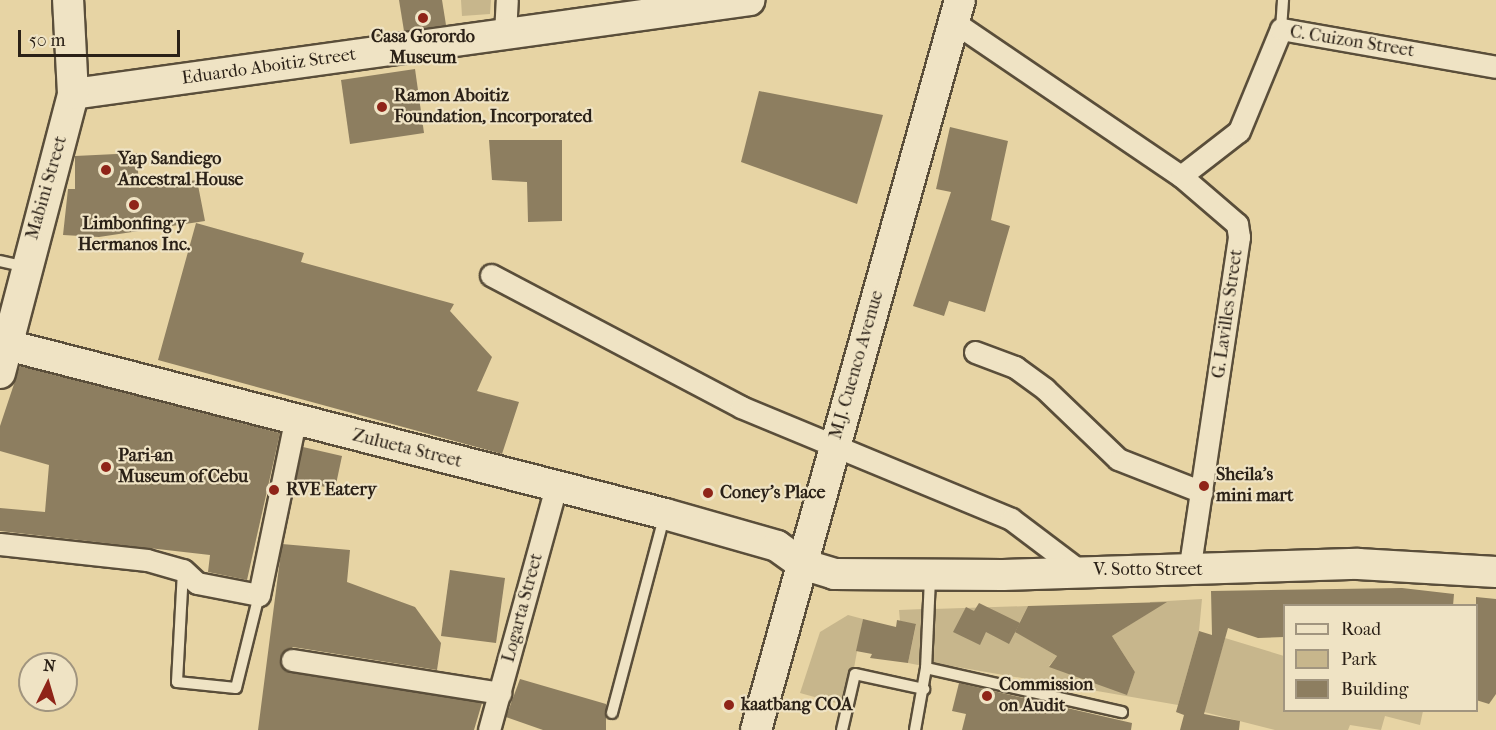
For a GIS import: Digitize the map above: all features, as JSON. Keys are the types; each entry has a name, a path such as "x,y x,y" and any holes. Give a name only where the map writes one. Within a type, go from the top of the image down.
{"main road":[{"name":"Mabini Street","path":"0,373 7,345 12,264 73,94 68,0"},
{"name":"Eduardo Aboitiz Street","path":"73,94 750,0"},
{"name":"M.J. Cuenco Avenue","path":"756,730 833,447 957,11"},
{"name":"Zulueta Street","path":"7,345 295,421 665,514 777,546 802,564"},
{"name":"V. Sotto Street","path":"802,564 867,577 1369,564 1496,572"}],"street":[{"path":"505,34 507,0"},
{"name":"G. Lavilles Street","path":"957,11 1180,176 1237,224 1239,237 1189,570"},
{"name":"C. Cuizon Street","path":"1180,176 1239,132 1281,29 1496,67"},
{"path":"491,275 741,406 833,447 1011,519 1080,571"},
{"path":"975,352 1016,367 1045,389 1118,459 1202,492"},
{"path":"0,544 147,560 183,570 197,583 260,595 295,421"},
{"name":"Logarta Street","path":"489,730 556,486"},
{"path":"292,660 501,693"}],"lane":[{"path":"1281,29 1283,0"},
{"path":"612,713 665,514"},
{"path":"183,570 177,682 236,688 260,595"},
{"path":"915,730 924,689 930,576"},
{"path":"926,668 1122,712"},
{"path":"842,730 855,674 924,689"}],"green space":[{"path":"461,0 491,0 490,14 462,16"},
{"path":"1202,599 1199,631 1178,705 934,663 933,609 1028,606 1015,631 1057,656 1049,666 1127,694 1135,672 1112,636 1150,612 1150,602"},
{"path":"924,609 923,666 908,663 916,625 900,621 899,610"},
{"path":"848,615 863,619 847,706 800,693 820,632"},
{"path":"1225,638 1283,656 1283,712 1423,712 1420,725 1385,716 1381,730 1350,725 1348,730 1275,730 1204,712"}],"building":[{"name":"Casa Gorordo Museum","path":"399,0 442,0 446,25 404,31"},
{"name":"Ramon Aboitiz Foundation, Incorporated","path":"415,69 424,133 350,144 341,80"},
{"path":"759,91 883,115 857,204 741,162"},
{"path":"950,127 1008,141 991,220 1010,226 985,312 949,301 944,316 913,306 951,192 936,189"},
{"path":"489,140 562,140 562,221 528,222 527,182 492,180"},
{"name":"Limbonfing y Hermanos Inc.","path":"137,153 139,188 197,180 205,221 99,237 63,235 68,189 75,189 75,156"},
{"path":"196,223 304,253 301,262 454,304 450,311 492,357 477,391 519,402 502,454 158,360"},
{"path":"20,366 280,433 247,580 208,572 210,555 0,531 0,508 45,512 49,465 0,451 0,426"},
{"path":"303,447 342,456 335,489 296,481"},
{"path":"282,544 350,550 347,582 415,607 441,643 437,670 293,647 280,657 284,669 482,703 474,730 258,730"},
{"path":"450,570 505,578 496,643 441,636"},
{"path":"1402,588 1454,594 1453,604 1283,604 1283,637 1258,638 1228,628 1204,714 1240,721 1239,730 1180,730 1184,715 1176,712 1199,631 1212,635 1211,591"},
{"path":"1476,597 1496,599 1496,694 1489,704 1478,701 1478,604 1476,604"},
{"path":"1167,602 1112,636 1135,672 1127,695 1049,667 1057,656 1015,632 1028,606"},
{"path":"979,603 1020,623 1009,644 986,632 980,645 953,632 966,607 974,611"},
{"path":"863,619 896,627 897,620 916,624 908,663 870,658 872,654 856,651"},
{"path":"520,679 606,704 606,730 543,730 506,717"},
{"name":"Commission on Audit","path":"959,683 1132,723 1131,730 962,730 966,714 952,711"}],"place":[{"name":"Casa Gorordo Museum","path":"423,18"},
{"name":"Ramon Aboitiz Foundation, Incorporated","path":"382,107"},
{"name":"Yap Sandiego Ancestral House","path":"106,170"},
{"name":"Limbonfing y Hermanos Inc.","path":"134,205"},
{"name":"Pari-an Museum of Cebu","path":"106,467"},
{"name":"Sheila's mini mart","path":"1204,486"},
{"name":"RVE Eatery","path":"274,490"},
{"name":"Coney's Place","path":"708,493"},
{"name":"Commission on Audit","path":"987,696"},
{"name":"kaatbang COA","path":"729,705"}]}
